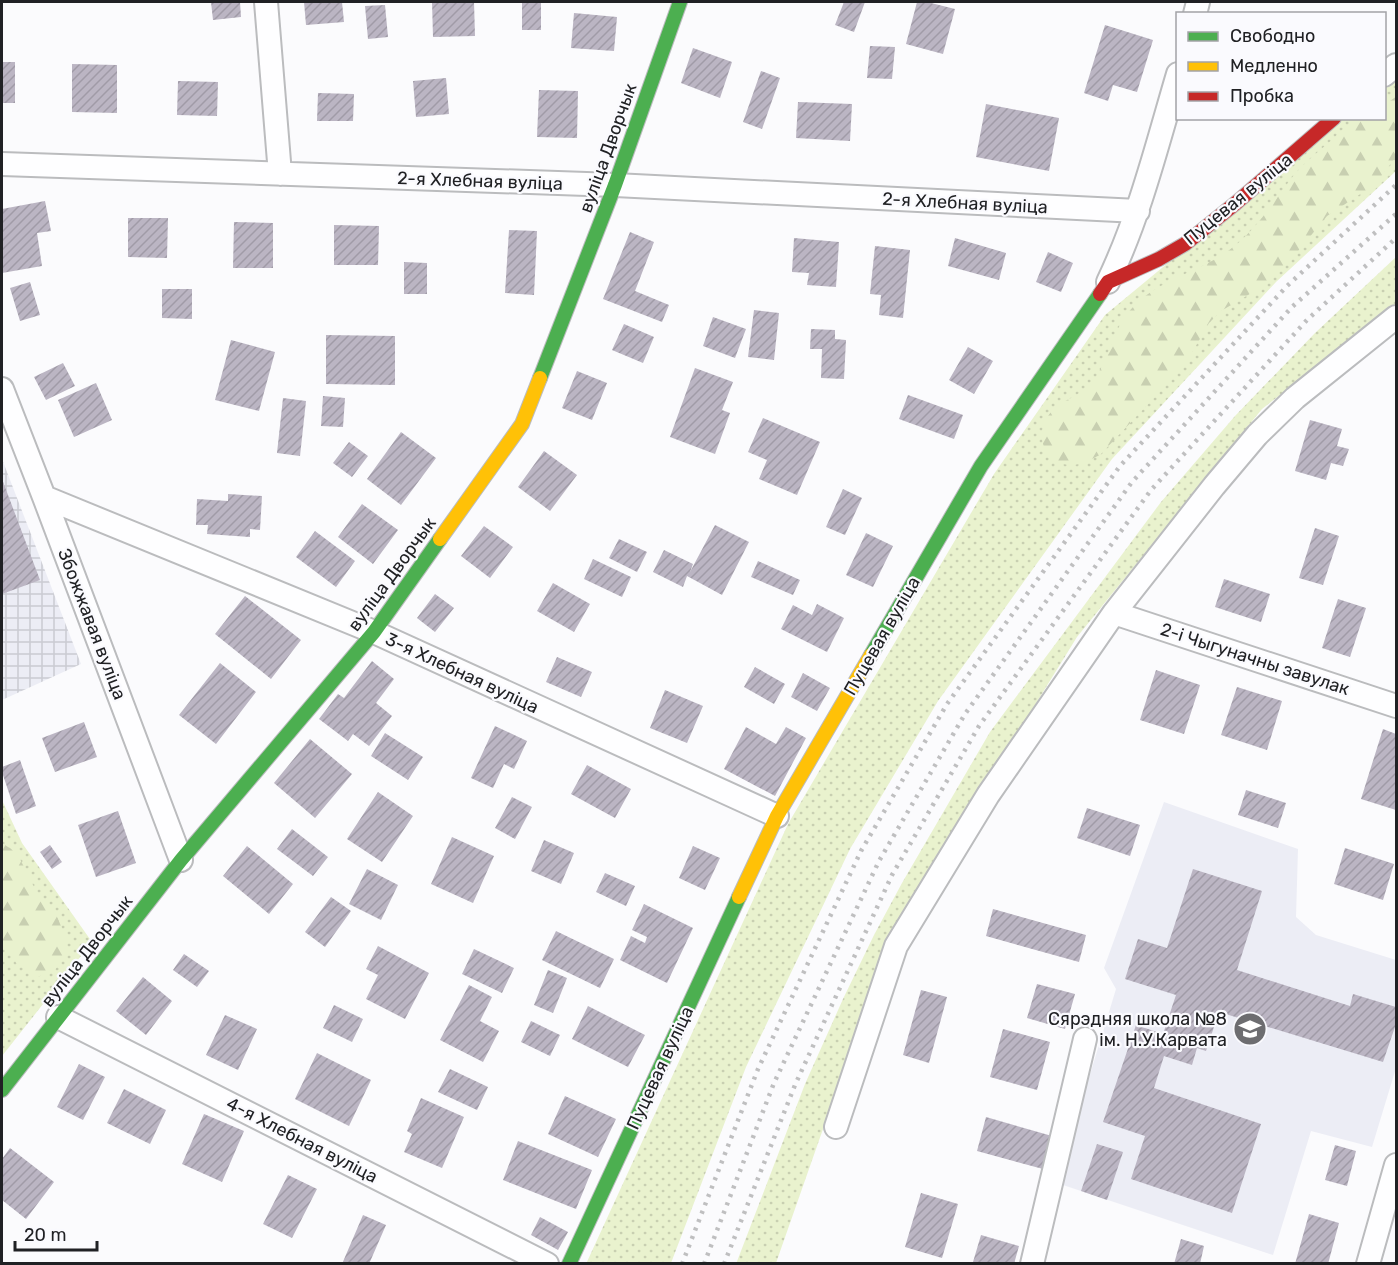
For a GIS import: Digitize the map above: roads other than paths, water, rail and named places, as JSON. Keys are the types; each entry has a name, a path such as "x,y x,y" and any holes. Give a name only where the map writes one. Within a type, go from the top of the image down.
{"street":[{"path":"266,2 280,174"},
{"name":"вуліца Дворчык","path":"2,1090 181,860 374,632 522,424 615,185 680,2"},
{"path":"1108,282 1138,211 1176,81"},
{"name":"Пуцевая вуліца","path":"569,1263 777,816 981,465 1108,282 1159,259 1185,244 1332,120"},
{"name":"2-я Хлебная вуліца","path":"2,164 615,185 1138,211"},
{"path":"836,1126 896,946 988,795 1114,613 1257,435 1295,398 1396,317"},
{"name":"Збожжавая вуліца","path":"2,389 181,860"},
{"name":"3-я Хлебная вуліца","path":"44,497 374,632 777,816"},
{"name":"2-і Чыгуначны завулак","path":"1114,613 1396,706"},
{"name":"4-я Хлебная вуліца","path":"58,1017 547,1263"},
{"path":"1032,1263 1085,1039"},
{"path":"1368,1263 1396,1165"}],"railway":[{"path":"682,1264 758,1069 861,851 947,704 1120,466 1287,286 1396,185"},
{"path":"704,1264 774,1083 879,861 965,714 1132,482 1292,307 1396,214"},
{"path":"724,1264 795,1085 892,875 979,726 1151,490 1307,320 1396,238"}],"place":[{"name":"Сярэдняя школа №8 ім. Н.У.Карвата","path":"1250,1029"}]}
